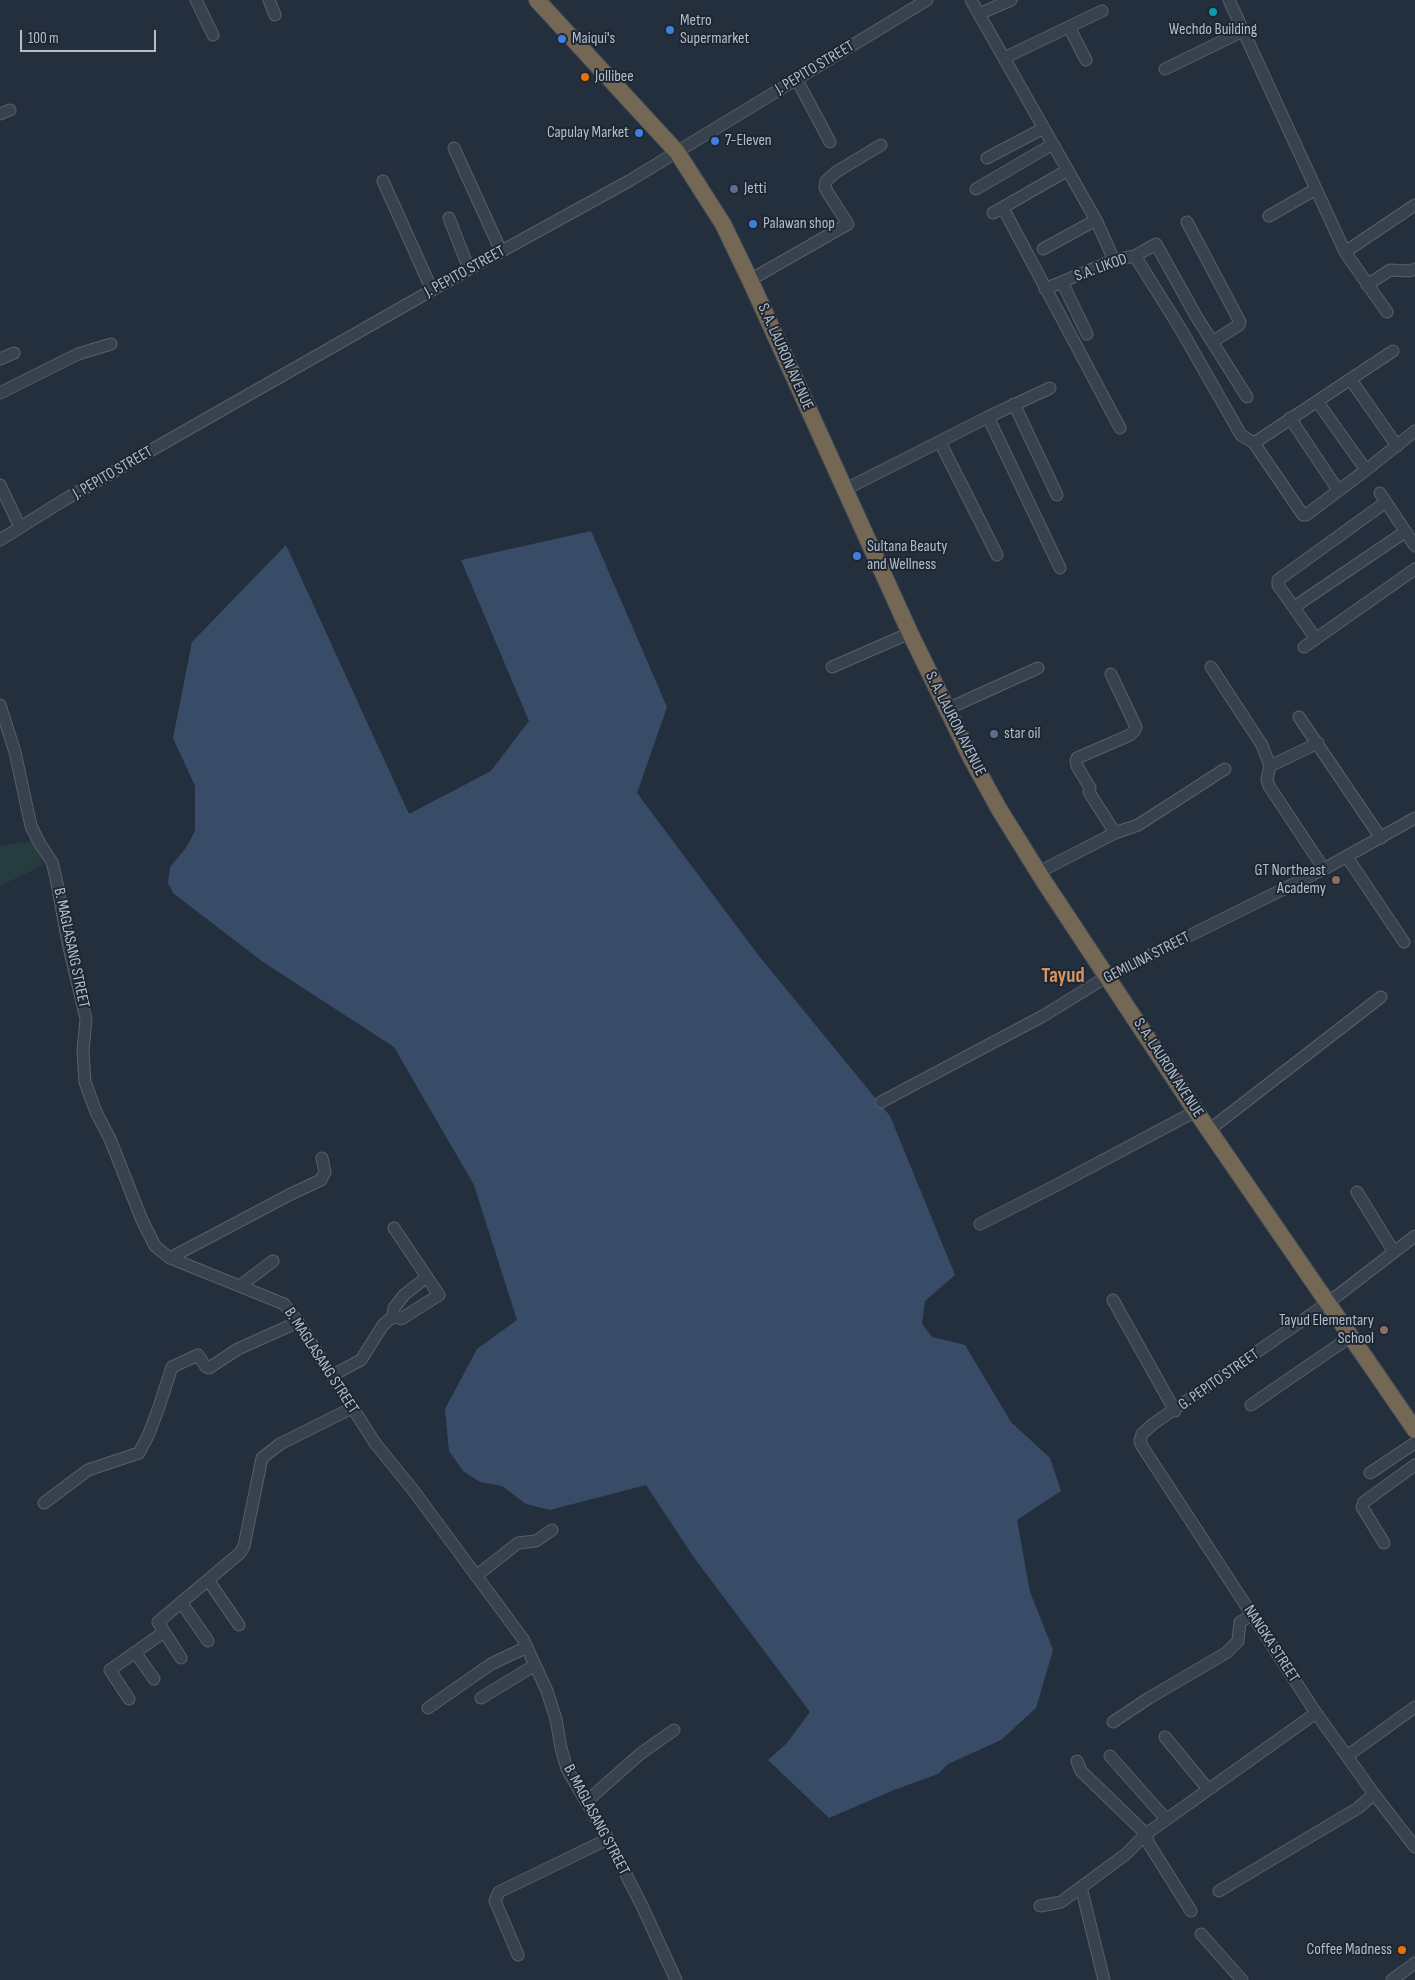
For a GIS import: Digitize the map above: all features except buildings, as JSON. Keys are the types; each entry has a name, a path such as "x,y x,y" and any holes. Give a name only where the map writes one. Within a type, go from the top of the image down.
{"highway":[{"name":"S. A. LAURON AVENUE","path":"537,0 677,152 729,234 910,633 971,758 999,808 1196,1110 1415,1430"}],"street":[{"path":"196,0 213,35"},
{"path":"269,0 275,15"},
{"name":"J. PEPITO STREET","path":"0,540 432,290 629,181 927,0"},
{"path":"971,0 1096,220 1114,260"},
{"path":"979,14 1011,0"},
{"path":"1229,0 1345,252 1386,312"},
{"path":"1004,58 1102,11"},
{"path":"1069,27 1086,60"},
{"path":"1165,69 1243,31"},
{"path":"797,80 830,142"},
{"path":"987,158 1044,128"},
{"path":"976,189 1053,144"},
{"path":"750,280 848,224 828,192 826,181 836,172 881,145"},
{"path":"454,148 501,251"},
{"path":"1068,170 998,211 1045,289 1120,428"},
{"path":"383,181 432,290"},
{"path":"1269,216 1316,189"},
{"path":"1345,252 1415,205"},
{"path":"449,218 470,269"},
{"path":"1043,249 1096,220"},
{"path":"1187,222 1240,322 1239,325 1212,342 1247,397"},
{"name":"S.A. LIKOD","path":"1045,289 1114,260 1135,256 1156,244 1212,342"},
{"path":"1135,256 1180,328 1241,434 1254,443 1303,515 1306,515 1415,431"},
{"path":"1367,285 1390,270 1410,271 1415,268"},
{"path":"1062,282 1087,334"},
{"path":"0,393 78,354 111,344"},
{"path":"1254,443 1393,351"},
{"path":"0,359 14,353"},
{"path":"1351,380 1397,446"},
{"path":"844,490 988,416 1050,388"},
{"path":"1317,401 1366,470"},
{"path":"1014,404 1057,495"},
{"path":"988,416 1060,568"},
{"path":"1290,418 1338,490"},
{"path":"940,442 997,554"},
{"path":"0,485 20,527"},
{"path":"1316,639 1278,585 1279,578 1383,498 1415,546"},
{"path":"1294,607 1405,532"},
{"path":"1304,647 1415,569"},
{"path":"832,667 910,633"},
{"path":"1211,667 1262,745 1270,766 1267,779 1269,786 1324,869"},
{"path":"947,709 1038,668"},
{"path":"1111,674 1136,727 1130,736 1077,758 1076,761 1090,788 1089,792 1115,834"},
{"name":"B. MAGLASANG STREET","path":"0,705 15,752 31,826 52,862 56,878 68,943 86,1019 83,1051 85,1082 142,1220 155,1246 170,1258 284,1304 298,1322 375,1443 413,1490 523,1639 547,1691 556,1719 567,1769 608,1839 643,1908 676,1980"},
{"path":"1299,717 1318,742 1381,838"},
{"path":"1270,766 1318,742"},
{"path":"1039,872 1115,834 1138,825 1225,769"},
{"name":"GEMILINA STREET","path":"881,1102 1043,1016 1108,976 1324,869 1415,818"},
{"path":"1347,857 1404,942"},
{"path":"1210,1130 1382,997"},
{"path":"980,1224 1196,1110"},
{"path":"170,1258 290,1194 321,1180 325,1172 322,1158"},
{"path":"1357,1192 1394,1252"},
{"path":"393,1316 401,1319 439,1295 394,1228"},
{"name":"G. PEPITO STREET","path":"1142,1434 1153,1424 1175,1411 1329,1302 1415,1236"},
{"path":"240,1286 272,1261"},
{"path":"333,1375 361,1360 383,1325 393,1316 394,1308 404,1295 427,1277"},
{"path":"1112,1300 1175,1411"},
{"path":"44,1504 88,1470 141,1450 172,1367 198,1355 206,1368 209,1368 238,1350 298,1322"},
{"path":"1251,1405 1350,1337"},
{"path":"181,1658 158,1622 240,1553 244,1546 262,1458 280,1444 352,1408"},
{"name":"NANGKA STREET","path":"1142,1434 1140,1440 1142,1446 1316,1713 1415,1847"},
{"path":"1370,1473 1415,1443"},
{"path":"1384,1543 1362,1507 1364,1502 1415,1465"},
{"path":"476,1576 518,1543 536,1541 552,1530"},
{"path":"208,1580 239,1625"},
{"path":"181,1602 208,1641"},
{"path":"1113,1722 1149,1698 1226,1653 1238,1641 1240,1622 1252,1614"},
{"path":"129,1699 110,1670 164,1632"},
{"path":"428,1708 491,1664 526,1647"},
{"path":"135,1652 154,1679"},
{"path":"481,1698 535,1664"},
{"path":"1347,1756 1415,1707"},
{"path":"1040,1906 1061,1902 1126,1854 1146,1834 1166,1819 1316,1713"},
{"path":"586,1802 640,1754 674,1730"},
{"path":"1165,1737 1208,1789"},
{"path":"1110,1756 1166,1819"},
{"path":"1077,1761 1081,1771 1146,1834 1149,1844 1191,1911"},
{"path":"1219,1891 1358,1808 1374,1794"},
{"path":"518,1956 495,1901 499,1892 608,1839"},
{"path":"1081,1887 1104,1980"},
{"path":"1201,1934 1242,1980"},
{"path":"1392,1980 1415,1963"}],"green space":[{"path":"32,841 43,865 0,886 0,846"}],"water":[{"path":"591,531 667,707 637,793 759,956 890,1116 955,1275 925,1301 922,1324 932,1337 965,1345 1011,1422 1050,1458 1061,1491 1017,1520 1030,1592 1053,1650 1036,1708 1001,1740 948,1764 938,1774 894,1790 829,1818 768,1760 787,1743 810,1712 695,1559 646,1485 550,1510 526,1504 502,1486 480,1482 463,1471 449,1451 445,1409 477,1349 517,1320 474,1185 394,1047 263,962 173,893 168,883 170,867 186,848 195,831 195,786 173,738 192,642 286,545 409,814 491,771 529,721 461,560"}],"place":[{"name":"Wechdo Building","path":"1213,12"},
{"name":"Metro Supermarket","path":"670,30"},
{"name":"Maiqui's","path":"562,39"},
{"name":"Jollibee","path":"585,77"},
{"name":"Capulay Market","path":"639,133"},
{"name":"7-Eleven","path":"715,141"},
{"name":"Jetti","path":"734,189"},
{"name":"Palawan shop","path":"753,224"},
{"name":"Sultana Beauty and Wellness","path":"857,556"},
{"name":"star oil","path":"994,734"},
{"name":"GT Northeast Academy","path":"1336,880"},
{"name":"Tayud Elementary School","path":"1384,1330"},
{"name":"Coffee Madness","path":"1402,1950"}],"district":[{"name":"Tayud","path":"1063,977"}]}
